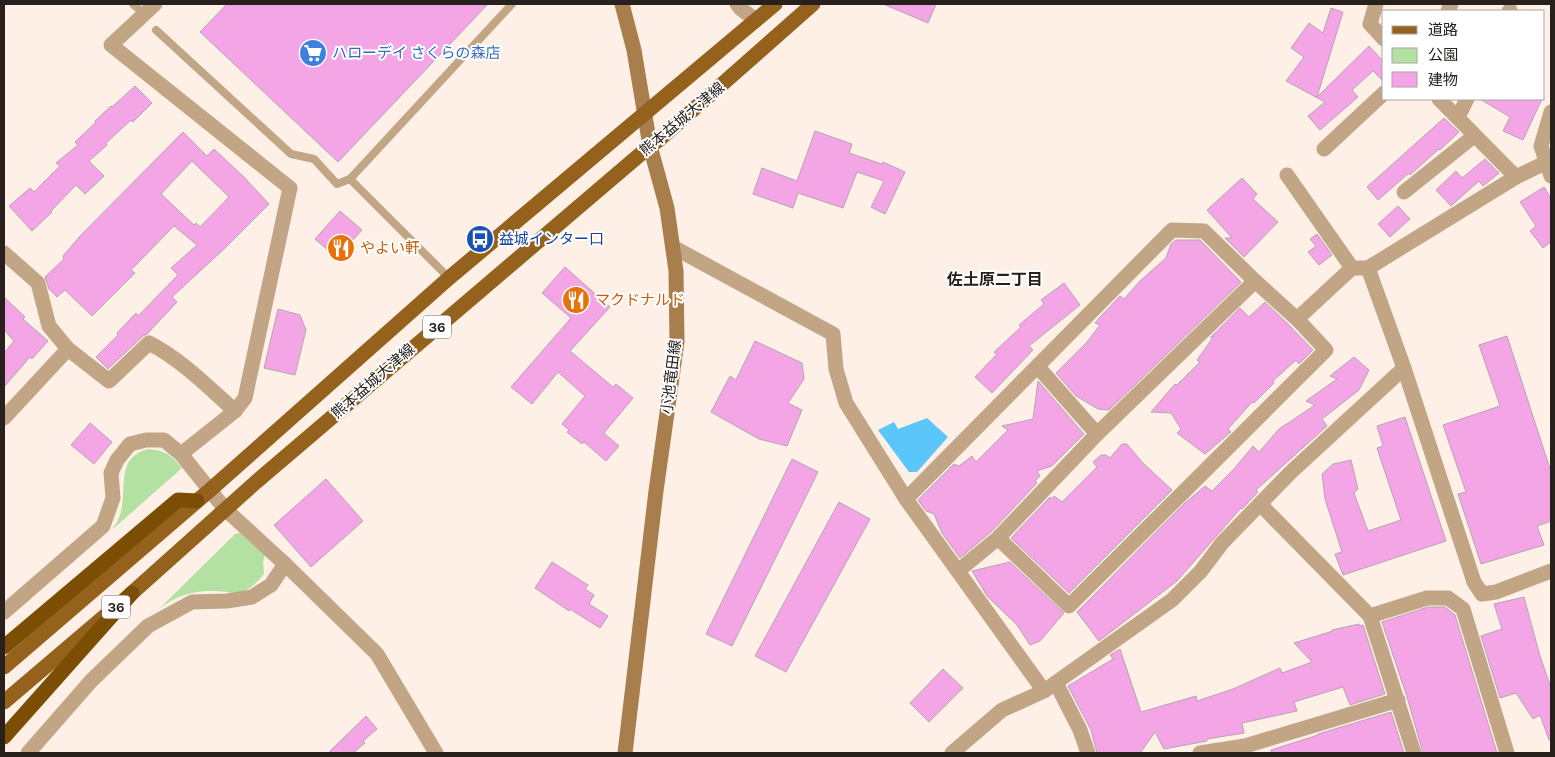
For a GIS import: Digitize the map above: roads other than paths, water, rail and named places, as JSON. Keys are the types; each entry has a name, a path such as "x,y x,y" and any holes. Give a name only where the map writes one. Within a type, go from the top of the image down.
{"highway":[{"path":"4,647 178,500 197,501"},
{"path":"4,737 132,593"}],"main road":[{"name":"小池竜田線","path":"622,4 634,50 650,146 667,208 676,271 677,342 656,491 625,753"},
{"name":"熊本益城大津線","path":"4,667 210,490 449,278 776,4"},
{"name":"熊本益城大津線","path":"4,702 132,593 225,509 650,146 660,140 813,4"}],"street":[{"path":"737,4 756,20"},
{"path":"1376,4 1370,24 1382,37"},
{"path":"144,7 111,45 290,188 245,398 234,412 181,454"},
{"path":"1324,149 1382,95"},
{"path":"1440,100 1516,177"},
{"path":"1458,117 1466,100"},
{"path":"1296,319 1352,268 1368,268 1516,177 1550,166 1541,146 1551,112"},
{"path":"1404,192 1474,136"},
{"path":"1286,175 1352,268"},
{"path":"906,499 1038,368 1172,230 1204,231 1326,350 1069,606 998,538"},
{"path":"673,247 833,334 836,369 846,403 906,499 958,571 1050,687 1080,730 1088,753"},
{"path":"4,253 38,283 49,326 68,349 109,381 149,343 166,352 186,367 234,412"},
{"path":"1368,268 1404,368 1474,582 1482,594 1496,592 1551,571"},
{"path":"958,571 998,538 1098,434 1256,281"},
{"path":"4,418 68,349"},
{"path":"1038,368 1098,434"},
{"path":"952,753 1002,710 1050,687 1172,600 1201,571 1222,543 1291,472 1404,368"},
{"path":"4,612 103,526 112,498 111,473 117,460 130,444 146,440 164,440 181,454 225,509 285,564 377,654 436,753"},
{"path":"1260,504 1370,616 1414,753"},
{"path":"28,753 91,681 148,626 192,602 227,601 252,597 271,585 285,564"},
{"path":"1370,616 1426,598 1448,598 1463,610 1507,753"},
{"path":"1200,753 1245,746 1398,700"}],"lane":[{"path":"156,30 291,154 314,159 336,184 350,179 512,4"},
{"path":"350,179 449,278"}],"water":[{"path":"927,418 948,437 917,472 909,472 878,430 894,422 898,429"}],"place":[{"name":"ハローデイ さくらの森店","path":"313,53"},
{"name":"益城インター口","path":"480,239"},
{"name":"やよい軒","path":"341,248"},
{"name":"マクドナルド","path":"576,300"}],"district":[{"name":"佐土原二丁目","path":"995,279"}]}
